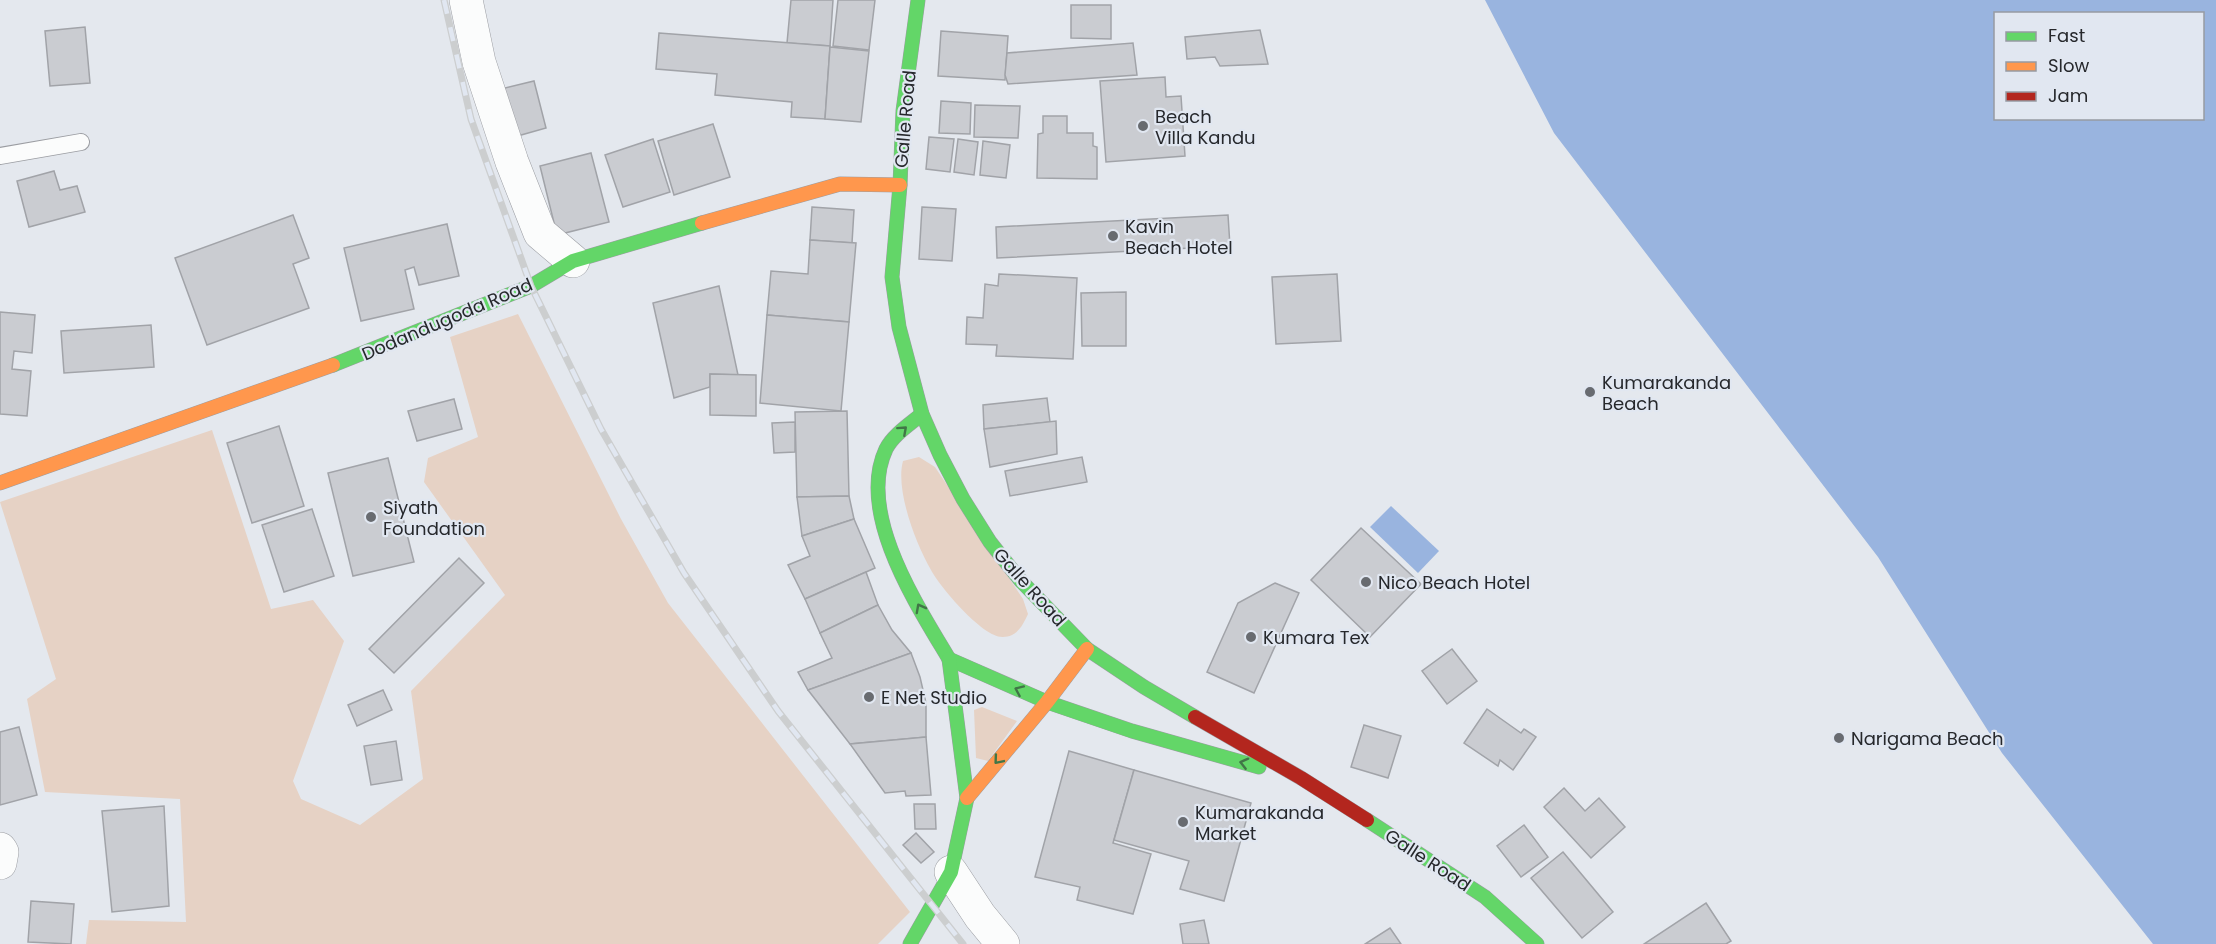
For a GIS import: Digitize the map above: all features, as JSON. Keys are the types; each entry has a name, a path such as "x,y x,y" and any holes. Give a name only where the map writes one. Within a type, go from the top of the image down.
{"main road":[{"name":"Galle Road","path":"918,0 903,111 900,185 892,277 900,327 922,414 963,499 990,542 1021,581 1087,649 1144,687 1301,778 1485,897 1537,944"},
{"name":"Dodandugoda Road","path":"0,483 359,356 531,286 573,261 767,203 840,184 900,185"},
{"path":"910,944 951,872 967,798 948,659 906,581 883,525 876,486 885,450 899,433 922,414"},
{"path":"967,798 1047,702 1087,649"},
{"path":"948,659 1047,702 1184,747 1301,778"}],"street":[{"path":"466,0 479,62 512,162 540,233 573,261"},
{"path":"0,849 2,852 0,864"},
{"path":"951,872 980,916 1003,944"}],"lane":[{"path":"0,156 81,142"}],"shaded area":[{"path":"518,314 621,519 668,603 910,912 878,944 86,944 89,920 186,922 180,799 45,792 27,699 56,679 0,502 212,430 271,609 313,600 344,641 293,781 301,799 360,825 423,779 411,691 505,595 424,482 428,458 478,437 450,337"},
{"path":"919,457 935,467 1023,599 1028,614 1016,633 1003,637 995,635 974,621 943,588 925,559 908,517 901,473 903,461"},
{"path":"982,707 1017,721 988,761 976,758 974,710"}],"water":[{"path":"1485,0 2216,0 2216,944 2153,944 2002,753 1878,557 1554,133"},
{"path":"1391,506 1439,551 1418,573 1370,527"}],"building":[{"path":"791,0 833,0 830,46 787,43"},
{"path":"838,0 875,0 869,50 833,46"},
{"path":"1071,5 1111,5 1111,39 1071,38"},
{"path":"85,27 90,83 50,86 45,31"},
{"path":"1260,30 1268,64 1220,66 1215,57 1187,59 1185,37"},
{"path":"941,31 1008,36 1005,80 938,76"},
{"path":"659,33 830,46 825,119 791,117 792,102 715,95 717,74 656,69"},
{"path":"1133,43 1137,75 1008,84 1005,75 1007,53"},
{"path":"830,47 869,51 861,122 825,119"},
{"name":"Beach Villa Kandu","path":"1165,77 1166,97 1181,96 1185,156 1106,162 1100,81"},
{"path":"534,81 546,128 514,137 501,89"},
{"path":"941,101 971,103 970,134 939,133"},
{"path":"975,105 1020,106 1018,138 974,137"},
{"path":"1043,116 1067,116 1067,133 1093,133 1093,146 1097,147 1097,179 1037,178 1038,134 1043,133"},
{"path":"713,124 730,177 674,195 658,141"},
{"path":"929,137 954,139 950,172 926,169"},
{"path":"653,139 670,192 623,207 605,155"},
{"path":"958,139 978,142 974,175 954,172"},
{"path":"983,141 1010,145 1006,178 980,175"},
{"path":"591,153 609,222 557,235 540,166"},
{"path":"54,171 60,190 77,186 85,212 29,227 17,181"},
{"path":"812,207 854,210 852,243 810,240"},
{"path":"922,207 956,209 952,261 919,259"},
{"path":"293,215 309,258 293,264 309,308 207,345 175,258"},
{"name":"Kavin Beach Hotel","path":"1228,215 1230,246 997,258 996,227"},
{"path":"447,224 459,276 419,285 414,267 405,270 414,309 361,321 344,248"},
{"path":"810,240 856,243 849,322 767,315 771,271 808,274"},
{"path":"999,274 1077,278 1073,359 996,356 997,345 966,344 967,317 983,318 985,284 998,286"},
{"path":"1337,274 1341,341 1276,344 1272,277"},
{"path":"719,286 738,375 710,374 710,387 674,398 653,303"},
{"path":"1126,292 1126,346 1082,346 1081,293"},
{"path":"0,312 35,315 32,353 14,351 12,369 31,371 27,416 0,414"},
{"path":"767,315 849,322 841,411 760,403"},
{"path":"151,325 154,367 64,373 61,331"},
{"path":"710,374 756,375 756,416 710,415"},
{"path":"1047,398 1050,422 984,429 983,405"},
{"path":"454,399 462,429 417,441 408,411"},
{"path":"847,411 849,496 797,497 795,412"},
{"path":"1056,421 1057,454 990,467 984,429"},
{"path":"795,422 795,452 774,453 772,423"},
{"path":"279,426 304,506 252,523 227,443"},
{"path":"1082,457 1087,482 1010,496 1005,471"},
{"name":"Siyath Foundation","path":"388,458 414,562 353,576 328,473"},
{"path":"849,496 854,519 802,536 797,497"},
{"path":"312,509 334,576 284,592 262,525"},
{"path":"854,519 875,568 805,599 788,565 810,556 802,536"},
{"name":"Nico Beach Hotel","path":"1361,528 1421,584 1370,637 1311,580"},
{"path":"459,558 484,583 394,673 369,649"},
{"path":"866,572 878,605 820,633 805,599"},
{"name":"Kumara Tex","path":"1275,583 1299,593 1254,693 1207,672 1238,603"},
{"path":"878,605 892,630 911,653 808,690 798,672 832,658 820,633"},
{"path":"1452,649 1477,681 1447,704 1422,671"},
{"name":"E Net Studio","path":"911,653 926,703 926,737 850,744 808,690"},
{"path":"383,690 392,710 357,726 348,705"},
{"path":"1487,709 1521,733 1524,729 1536,737 1513,770 1500,760 1498,766 1464,743"},
{"path":"1364,725 1401,736 1388,778 1351,767"},
{"path":"19,727 37,795 0,805 0,732"},
{"path":"926,737 931,795 906,796 905,791 885,793 850,744"},
{"path":"396,741 402,780 371,785 364,746"},
{"path":"1069,751 1134,770 1113,843 1151,854 1133,914 1077,900 1080,887 1035,877"},
{"name":"Kumarakanda Market","path":"1134,770 1251,803 1224,901 1180,889 1189,861 1114,840"},
{"path":"1564,788 1585,811 1599,798 1625,827 1591,858 1544,807"},
{"path":"914,804 935,804 936,829 915,829"},
{"path":"164,806 169,906 112,912 102,811"},
{"path":"1524,825 1548,857 1521,877 1497,846"},
{"path":"916,833 934,852 921,863 903,845"},
{"path":"1563,852 1613,912 1582,938 1531,878"},
{"path":"31,901 74,904 71,944 28,942"},
{"path":"1706,903 1731,941 1726,944 1644,944"},
{"path":"1204,920 1209,944 1183,944 1180,924"},
{"path":"1390,928 1401,944 1365,944"}],"railway":[{"path":"444,0 471,119 531,286 601,429 684,573 778,711 963,944"}],"traffic: fast":[{"path":"918,0 903,111 900,185 892,277 899,327 922,414 963,499 990,542 1021,581 1087,649 1195,717"},
{"path":"333,365 531,286 573,261 702,223"},
{"path":"922,414 897,434 886,449 879,474 879,501 884,529 894,558 921,612 949,659"},
{"path":"910,944 951,872 967,798 949,659"},
{"path":"949,659 1047,702 1132,731 1259,767"},
{"path":"1367,820 1485,897 1537,944"}],"traffic: slow":[{"path":"702,223 840,184 900,185"},
{"path":"0,483 333,365"},
{"path":"967,798 1047,702 1087,649"}],"traffic: jam":[{"path":"1195,717 1301,778 1367,820"}],"place":[{"name":"Beach Villa Kandu","path":"1143,126"},
{"name":"Kavin Beach Hotel","path":"1113,236"},
{"name":"Kumarakanda Beach","path":"1590,392"},
{"name":"Siyath Foundation","path":"371,517"},
{"name":"Nico Beach Hotel","path":"1366,582"},
{"name":"Kumara Tex","path":"1251,637"},
{"name":"E Net Studio","path":"869,697"},
{"name":"Narigama Beach","path":"1839,738"},
{"name":"Kumarakanda Market","path":"1183,822"}]}
